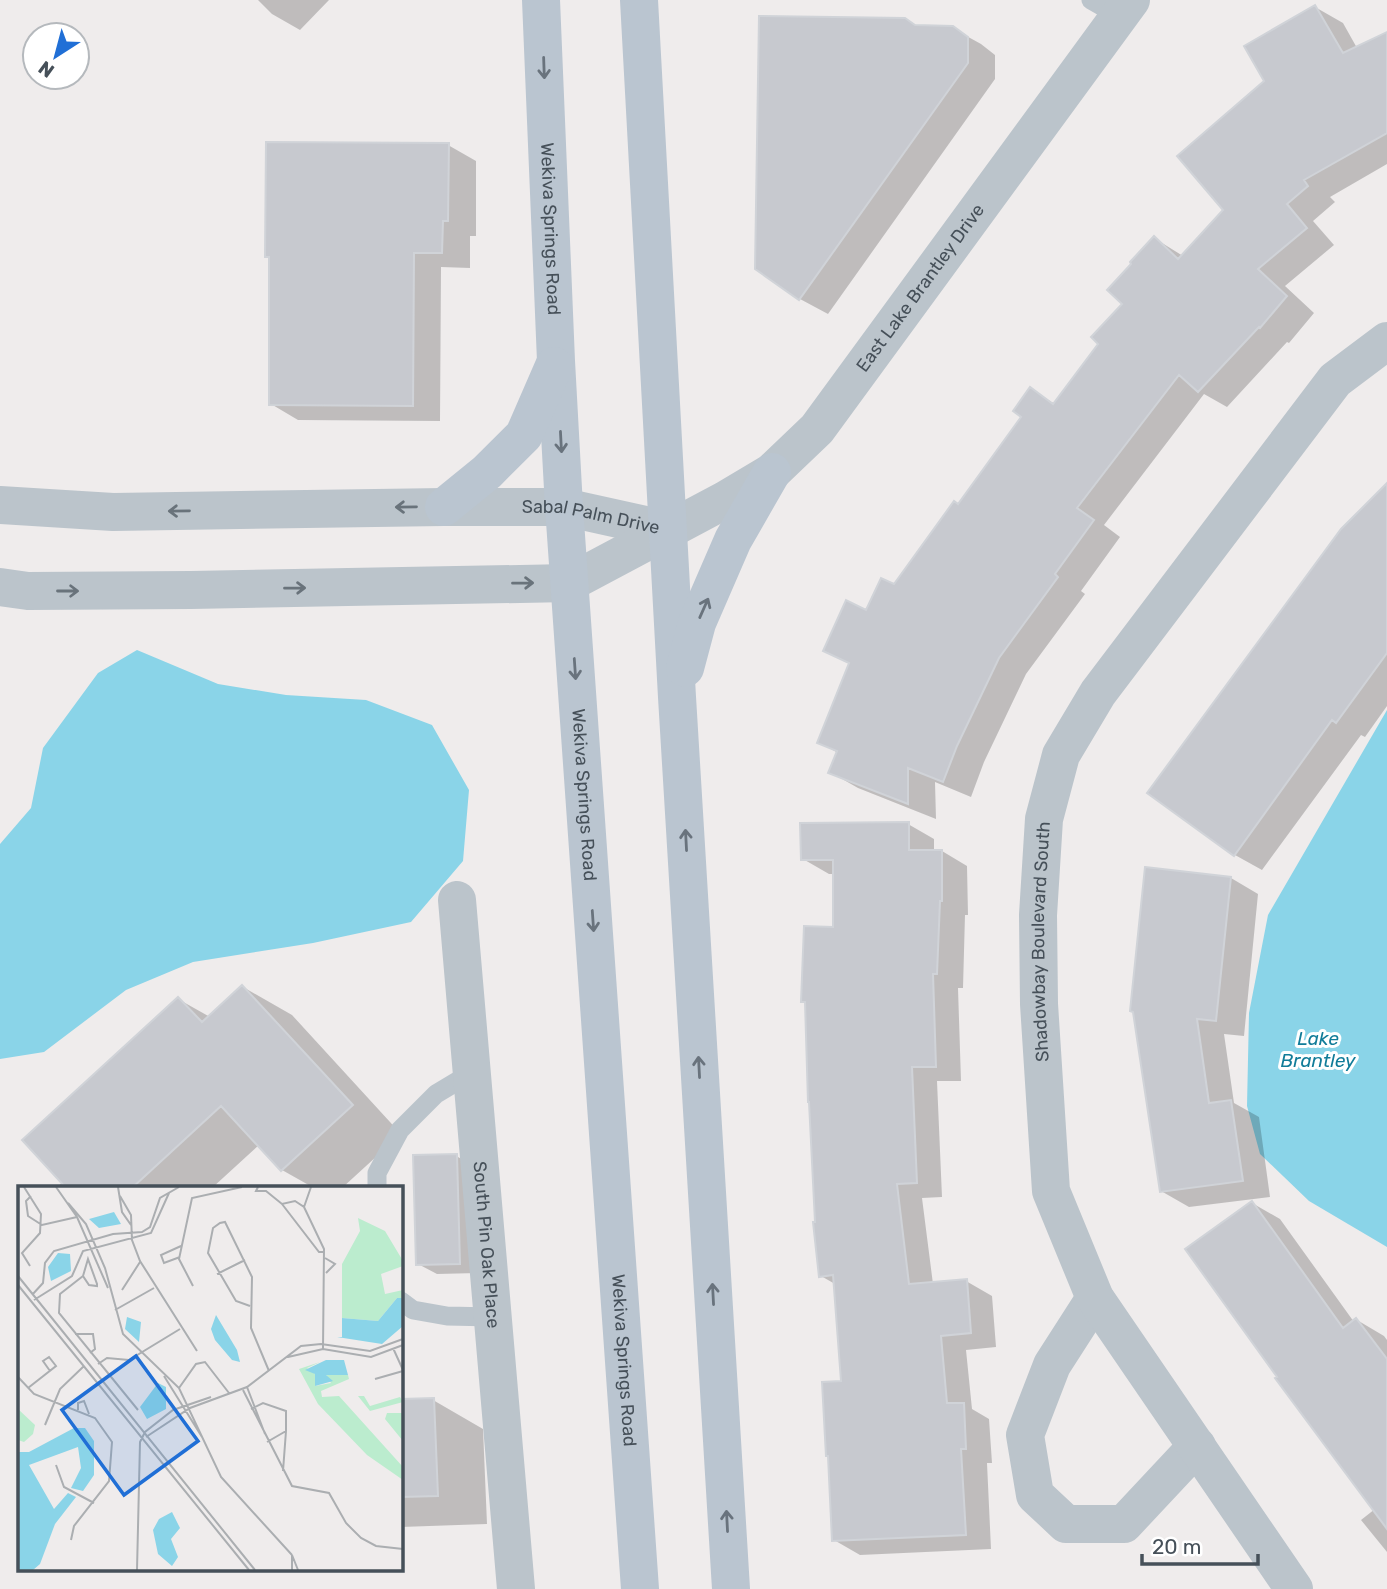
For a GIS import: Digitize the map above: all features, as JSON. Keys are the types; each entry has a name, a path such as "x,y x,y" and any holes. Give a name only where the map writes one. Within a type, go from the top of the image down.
{"main road":[{"name":"Wekiva Springs Road","path":"541,0 564,508 640,1589"},
{"path":"639,0 677,697 731,1589"},
{"path":"444,507 524,435 556,361"},
{"path":"677,697 697,623 733,540 772,472"}],"street":[{"name":"East Lake Brantley Drive","path":"668,530 772,472 817,429 1114,5"},
{"name":"Shadowbay Boulevard South","path":"1294,1589 1095,1298 1051,1191 1039,1004 1038,915 1044,819 1061,755 1097,693 1335,380 1387,341"},
{"name":"Sabal Palm Drive","path":"0,505 113,512 564,508 668,530"},
{"name":"Sabal Palm Drive","path":"0,587 28,591 178,590 569,583 668,530"},
{"name":"South Pin Oak Place","path":"457,900 516,1589"},
{"path":"1095,1298 1052,1365 1025,1435 1035,1495 1066,1524 1124,1524 1197,1446"}],"lane":[{"path":"377,1186 377,1174 400,1129 436,1094 471,1073"},
{"path":"402,1302 414,1310 447,1316 493,1317"}],"water":[{"path":"137,650 218,684 286,695 366,700 432,725 469,790 463,861 411,922 313,943 193,962 126,990 44,1052 0,1059 0,844 31,808 43,748 98,673"},
{"name":"Lake Brantley","path":"1387,710 1387,1247 1309,1201 1260,1154 1247,1106 1249,1013 1268,915"}],"building":[{"path":"1315,5 1343,53 1387,32 1387,133 1304,180 1308,186 1287,204 1307,228 1258,269 1287,296 1198,392 1179,375 1077,508 1094,520 1055,574 1058,577 999,658 943,782 908,768 908,804 828,773 837,751 817,743 849,663 823,651 846,600 866,610 881,578 894,584 954,501 958,504 1021,417 1013,411 1030,387 1053,404 1098,344 1091,337 1122,304 1107,290 1154,236 1178,259 1223,210 1177,156 1264,81 1244,46"},
{"path":"759,16 905,18 915,25 953,26 968,37 968,63 799,300 755,269"},
{"path":"266,142 449,143 448,221 443,221 442,253 414,253 413,406 269,405 269,257 265,257"},
{"path":"1387,483 1387,653 1336,723 1332,720 1234,856 1147,793 1341,529"},
{"path":"909,822 909,850 942,850 942,901 937,974 933,974 936,1067 912,1067 917,1183 897,1184 909,1284 967,1279 971,1333 941,1336 947,1403 964,1403 966,1449 961,1449 966,1535 832,1541 822,1382 841,1381 833,1275 819,1277 813,1222 805,1002 801,1002 804,926 833,927 833,860 801,860 800,823"},
{"path":"1145,867 1231,877 1216,1021 1197,1019 1209,1103 1231,1100 1243,1181 1160,1192 1133,1012 1130,1011"},
{"path":"242,985 353,1105 281,1171 221,1106 134,1186 64,1186 22,1140 178,997 202,1022"},
{"path":"457,1154 460,1264 416,1265 413,1155"},
{"path":"1252,1201 1343,1328 1356,1318 1387,1359 1387,1529 1275,1378 1277,1377 1185,1249"},
{"path":"434,1398 438,1496 402,1497 402,1399"}]}
